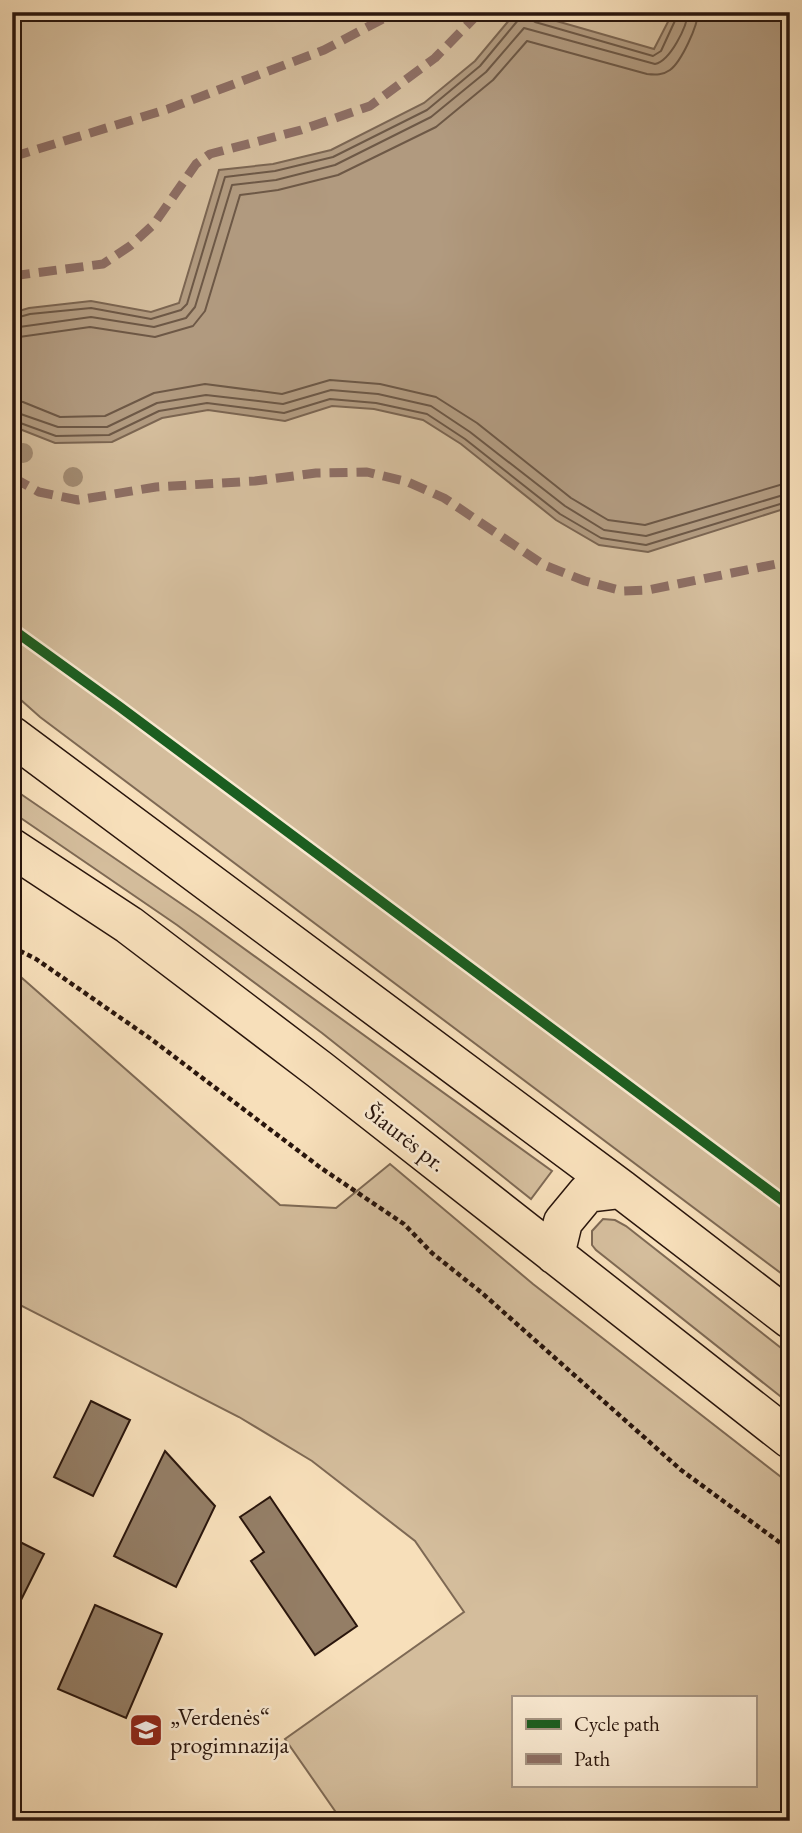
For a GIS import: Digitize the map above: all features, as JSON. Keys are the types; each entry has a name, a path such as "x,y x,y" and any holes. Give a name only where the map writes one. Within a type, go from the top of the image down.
{"main road":[{"path":"12,736 621,1189 790,1319"},
{"name":"Šiaurės pr.","path":"12,848 128,925 320,1070 790,1439"},
{"path":"555,1255 562,1222 587,1193 621,1189"}],"path":[{"path":"12,947 36,959 151,1039 321,1168 404,1224 432,1253 482,1293 681,1470 790,1550"}],"shaded area":[{"path":"12,12 790,12 790,1280 40,717 12,692"},
{"path":"12,788 199,916 552,1171 531,1199 322,1033 177,925 12,812"},
{"path":"22,978 280,1205 336,1208 390,1164 533,1284 790,1484 790,1821 342,1821 285,1739 464,1612 415,1541 312,1461 239,1417 12,1301 12,999"},
{"path":"603,1219 615,1220 626,1226 790,1355 790,1404 596,1250 592,1245 592,1231"}],"water":[{"path":"516,12 525,12 654,49 673,12 790,12 790,507 648,552 599,545 556,520 461,444 423,420 374,409 332,406 285,421 208,410 162,418 112,442 55,443 12,426 12,313 29,308 91,301 151,312 179,303 219,170 273,164 331,150 424,103 475,61"}],"building":[{"path":"91,1401 130,1420 93,1496 54,1477"},
{"path":"165,1451 215,1506 176,1587 114,1556"},
{"path":"270,1497 357,1626 315,1655 251,1561 264,1552 240,1517"},
{"path":"12,1538 44,1554 12,1618"},
{"path":"95,1605 162,1634 126,1718 58,1689"}],"marked path":[{"path":"12,157 168,109 324,50 396,12"},
{"path":"12,276 103,264 130,246 154,224 196,164 210,154 301,130 370,106 435,58 480,12"},
{"path":"12,477 39,492 78,500 156,487 255,481 316,473 367,472 408,482 444,498 544,565 585,581 623,591 648,590 790,559"}],"cycle path":[{"path":"12,629 790,1206"}],"place":[{"name":"„Verdenės“ progimnazija","path":"146,1730"}]}
